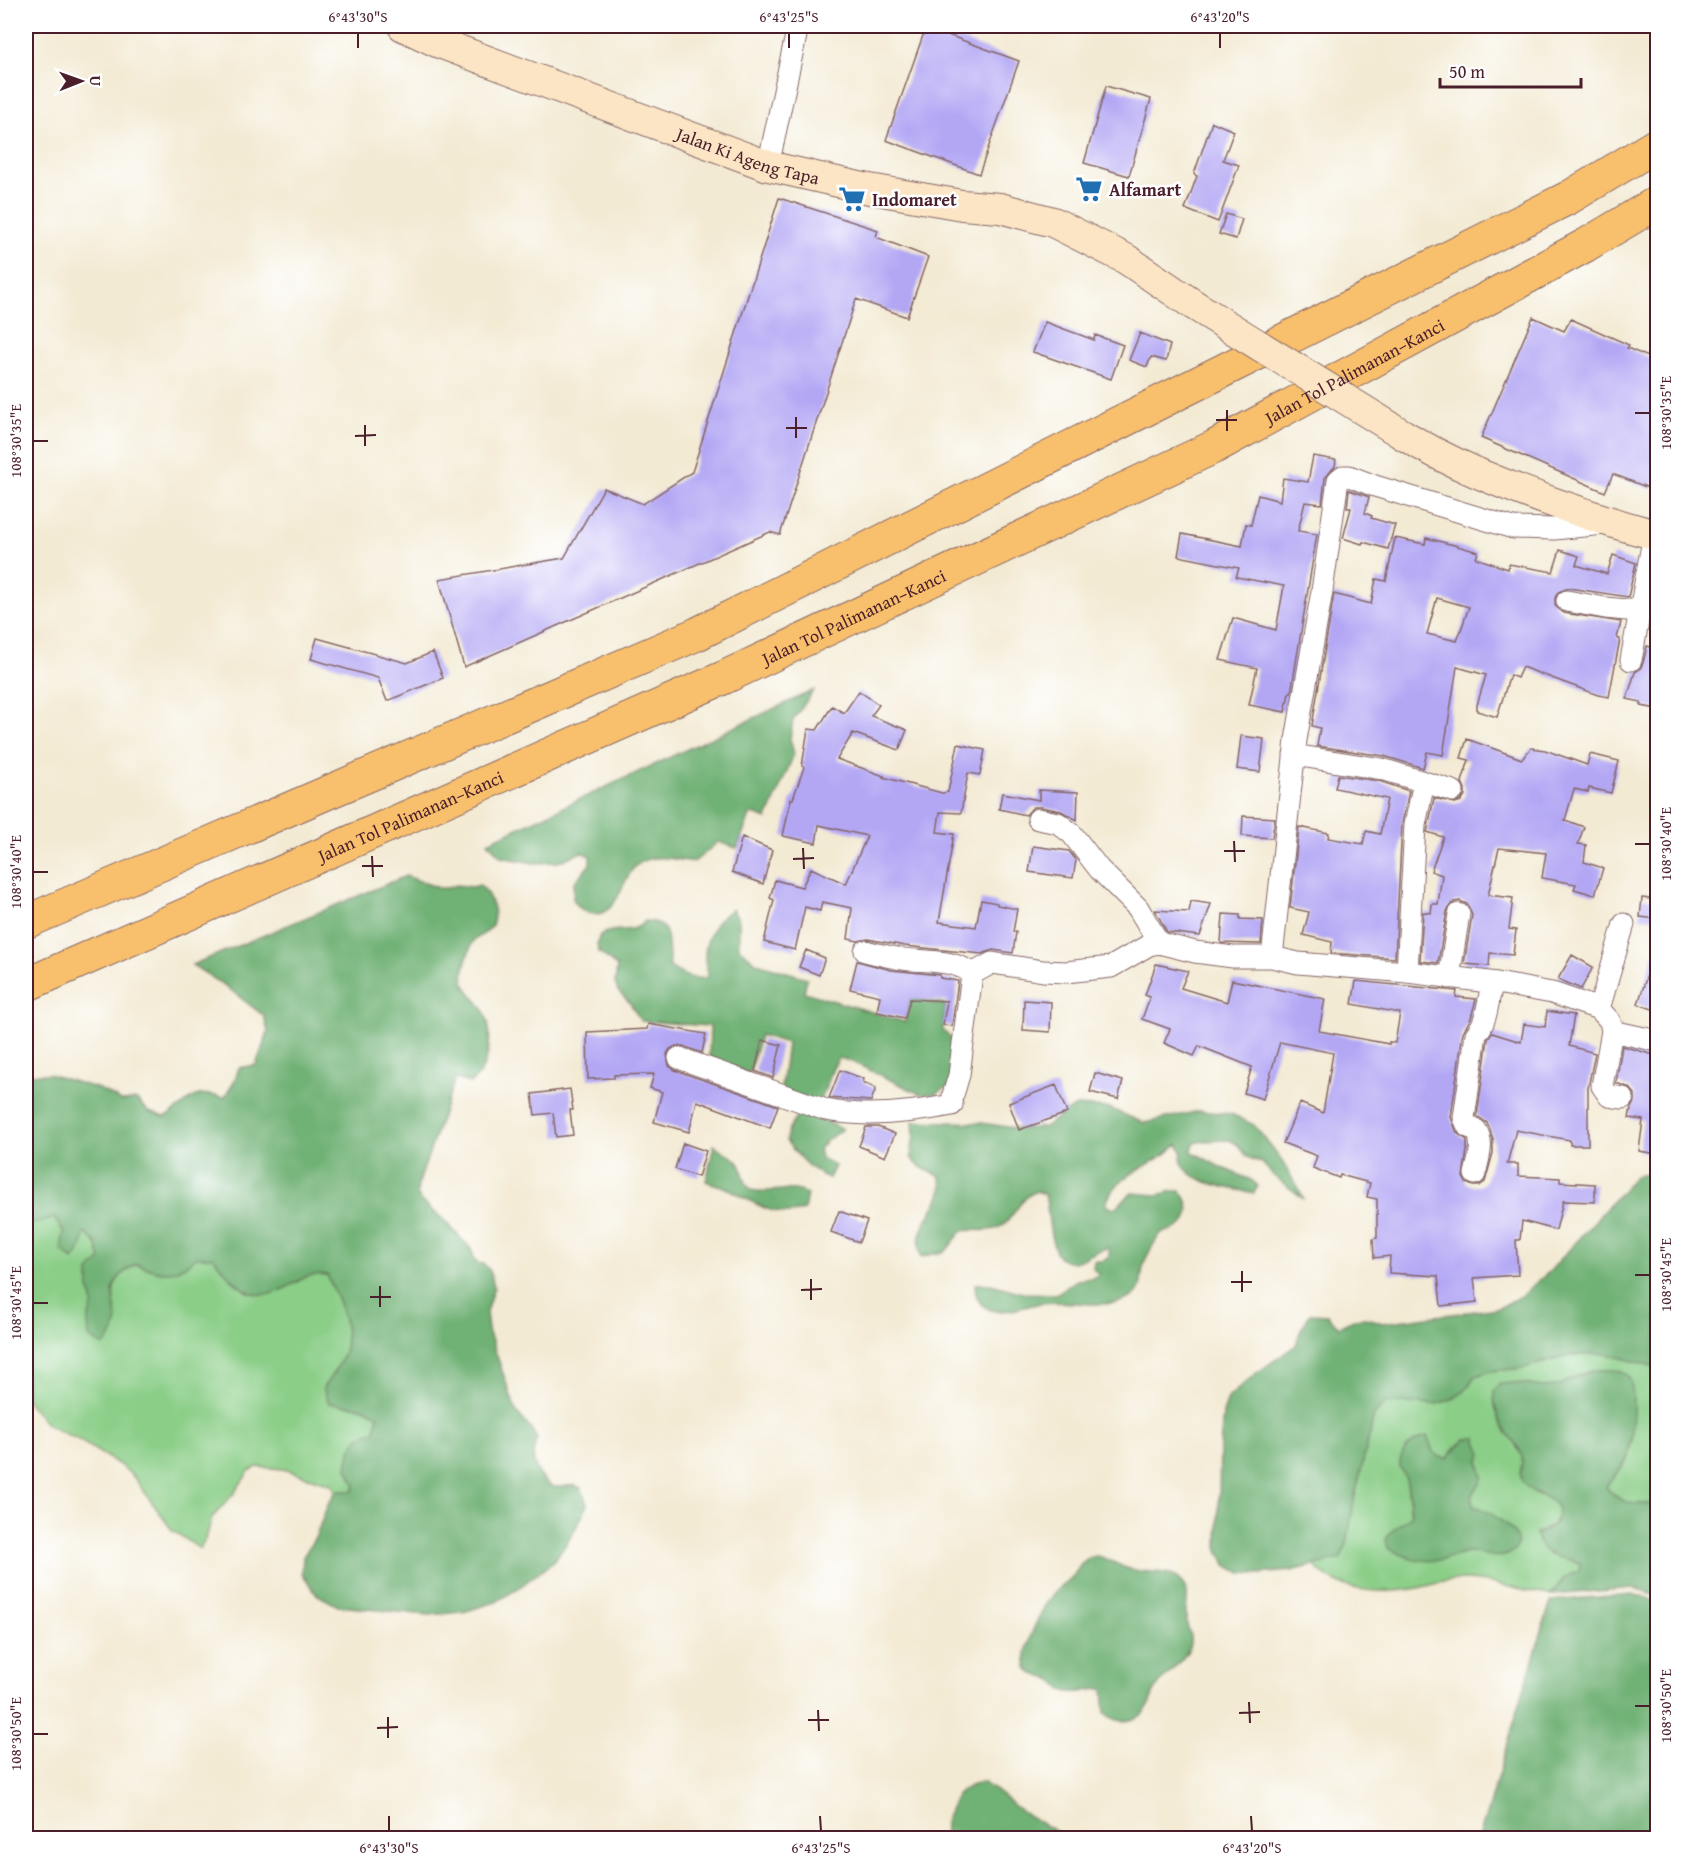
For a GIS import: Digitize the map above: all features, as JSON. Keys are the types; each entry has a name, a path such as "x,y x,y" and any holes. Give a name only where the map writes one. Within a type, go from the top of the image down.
{"highway":[{"path":"26,922 697,634 1570,197 1658,144"},
{"name":"Jalan Tol Palimanan–Kanci","path":"26,985 723,678 1214,447 1586,244 1658,202"}],"street":[{"name":"Jalan Ki Ageng Tapa","path":"403,26 437,42 768,166 864,188 962,205 1000,208 1053,222 1126,259 1194,305 1443,459 1485,477 1612,523 1656,534"},
{"path":"768,166 798,26"},
{"path":"1272,957 1294,755 1340,477 1349,476 1514,528 1554,529 1612,523"},
{"path":"1631,660 1638,611 1656,534"},
{"path":"1567,601 1638,611"},
{"path":"1294,755 1382,769 1453,791"},
{"path":"1407,972 1415,825 1424,782"},
{"path":"1038,819 1058,823 1072,834 1099,869 1138,908 1159,943"},
{"path":"1449,978 1459,914"},
{"path":"1599,1009 1624,924"},
{"path":"972,974 992,963 1066,972 1111,967 1149,945 1159,943 1195,952 1233,957 1272,957 1298,963 1407,972 1552,993 1599,1009 1610,1021 1612,1031 1602,1086 1609,1096 1623,1098"},
{"path":"865,951 901,959 956,965 972,974"},
{"path":"679,1058 826,1110 846,1114 917,1112 955,1092 972,974"},
{"path":"1475,1174 1480,1138 1476,1130 1468,1127 1464,1118 1476,1034 1484,1020 1492,983"},
{"path":"1612,1031 1658,1041"}],"green space":[{"path":"814,690 793,720 790,739 794,754 767,819 751,813 737,848 718,842 694,862 662,858 643,861 630,873 616,900 604,912 588,913 573,899 574,883 590,864 590,856 582,852 558,862 534,863 501,857 488,842"},
{"path":"406,876 439,888 480,885 487,894 494,912 489,929 473,941 464,972 465,986 481,1006 487,1018 489,1049 483,1068 471,1083 455,1079 418,1185 417,1194 421,1201 441,1217 471,1249 476,1263 484,1264 490,1271 494,1287 486,1312 488,1330 516,1411 537,1439 533,1456 537,1470 551,1486 572,1485 581,1488 587,1504 567,1543 552,1563 517,1589 496,1602 463,1612 429,1615 338,1606 316,1594 302,1573 303,1557 316,1536 328,1504 336,1491 353,1491 355,1485 347,1468 350,1451 359,1437 375,1431 378,1415 362,1407 329,1403 323,1388 341,1360 346,1339 343,1317 327,1275 306,1277 274,1293 263,1295 244,1289 236,1283 213,1257 196,1257 181,1268 168,1272 136,1264 116,1282 113,1291 117,1315 116,1325 103,1346 89,1337 88,1320 93,1304 89,1288 89,1271 101,1259 96,1243 84,1232 82,1247 73,1260 61,1249 64,1232 54,1218 38,1223 26,1222 26,1078 33,1074 49,1074 99,1089 121,1101 137,1100 149,1112 165,1117 197,1095 224,1098 239,1068 256,1065 268,1032 264,1016 224,985 192,965"},
{"path":"732,909 739,920 739,948 757,963 807,978 804,992 905,1022 911,999 945,1004 943,1031 958,1049 951,1085 935,1094 920,1094 839,1058 819,1105 781,1088 787,1043 760,1035 749,1074 709,1057 710,1026 641,1021 630,1003 618,991 615,983 617,967 598,951 597,943 600,935 635,928 645,921 655,922 661,925 667,936 670,967 688,976 703,978 708,977 705,957 708,939 717,923"},
{"path":"1076,1106 1109,1108 1144,1123 1200,1111 1231,1114 1254,1125 1281,1159 1304,1199 1274,1176 1262,1163 1247,1157 1237,1144 1229,1140 1195,1143 1191,1151 1251,1180 1258,1186 1254,1193 1220,1186 1196,1177 1187,1170 1182,1162 1182,1152 1178,1144 1121,1181 1109,1196 1106,1205 1113,1209 1132,1193 1157,1195 1181,1191 1186,1199 1189,1212 1187,1218 1178,1227 1162,1232 1144,1264 1140,1286 1136,1294 1123,1301 1112,1303 1051,1302 1009,1310 991,1310 978,1300 975,1284 991,1284 1023,1293 1056,1294 1077,1280 1093,1278 1099,1274 1093,1269 1094,1261 1103,1261 1109,1257 1109,1248 1099,1250 1079,1261 1065,1261 1054,1247 1045,1195 1037,1191 1030,1194 1001,1226 991,1230 962,1231 946,1251 921,1257 919,1244 921,1233 940,1196 942,1187 940,1176 920,1167 911,1157 913,1121 982,1123 1020,1129 1044,1127"},
{"path":"802,1110 842,1129 819,1149 821,1158 835,1166 829,1178 810,1167 786,1141 789,1128"},
{"path":"714,1145 739,1163 745,1182 751,1190 800,1191 807,1194 804,1210 794,1213 775,1211 756,1204 729,1189 706,1181"},
{"path":"1657,1173 1657,1367 1606,1354 1572,1355 1523,1368 1490,1371 1474,1377 1465,1391 1437,1404 1386,1403 1374,1415 1355,1495 1347,1544 1340,1559 1291,1571 1258,1574 1242,1573 1227,1566 1218,1551 1220,1448 1223,1414 1228,1398 1254,1375 1296,1345 1301,1329 1310,1314 1327,1315 1339,1327 1360,1318 1382,1323 1499,1308 1521,1296 1551,1270 1635,1176"},
{"path":"54,1218 64,1232 84,1231 96,1243 101,1259 89,1288 93,1304 88,1320 116,1318 114,1286 121,1275 136,1264 168,1272 181,1268 196,1257 213,1257 235,1283 249,1293 282,1290 311,1274 327,1275 343,1317 346,1339 341,1360 323,1388 329,1403 362,1407 378,1414 375,1431 359,1437 347,1468 355,1485 353,1492 336,1491 331,1484 283,1469 257,1467 249,1471 235,1492 212,1518 200,1549 172,1530 133,1476 120,1465 77,1439 47,1425 26,1400 26,1222 38,1223"},
{"path":"1606,1354 1657,1367 1657,1503 1629,1503 1617,1498 1606,1487 1624,1465 1631,1441 1632,1419 1628,1376 1620,1371 1596,1370 1557,1386 1500,1384 1494,1398 1495,1406 1501,1422 1523,1457 1520,1473 1534,1493 1552,1500 1559,1510 1552,1525 1536,1533 1548,1554 1580,1563 1579,1571 1564,1578 1551,1595 1471,1580 1449,1581 1405,1590 1362,1590 1336,1582 1314,1565 1340,1559 1374,1415 1386,1403 1437,1404 1465,1391 1474,1377 1490,1371 1523,1368 1572,1355","holes":["1458,1445 1479,1461 1483,1477 1471,1498 1474,1506 1476,1553 1467,1552 1435,1561 1391,1532 1411,1516 1407,1482 1400,1465 1433,1451 1439,1457 1448,1458"]},
{"path":"1596,1370 1620,1371 1627,1375 1630,1381 1633,1417 1628,1454 1623,1465 1606,1487 1617,1498 1629,1503 1657,1503 1657,1596 1633,1588 1551,1595 1564,1578 1579,1571 1580,1563 1552,1555 1541,1547 1536,1533 1551,1527 1558,1513 1557,1507 1547,1498 1527,1487 1522,1481 1521,1452 1503,1427 1496,1409 1494,1390 1500,1384 1557,1386"},
{"path":"1427,1436 1433,1451 1439,1457 1448,1458 1465,1439 1476,1438 1482,1454 1479,1461 1483,1477 1471,1498 1474,1506 1499,1519 1514,1533 1517,1541 1516,1548 1509,1554 1494,1556 1467,1552 1429,1561 1409,1557 1388,1548 1386,1539 1391,1532 1411,1516 1407,1483 1400,1460 1405,1450 1413,1442"},
{"path":"1096,1556 1129,1569 1171,1575 1181,1582 1187,1595 1186,1621 1190,1639 1189,1648 1158,1686 1148,1707 1134,1719 1122,1721 1105,1713 1103,1689 1078,1692 1062,1690 1053,1681 1031,1672 1026,1662 1029,1641 1050,1598 1085,1561"},
{"path":"1633,1594 1657,1602 1657,1838 1479,1838 1551,1601"},
{"path":"982,1782 1022,1812 1067,1838 946,1838 945,1825 953,1802 962,1791"}],"building":[{"path":"926,27 1019,61 979,174 886,140"},
{"path":"1106,86 1151,99 1129,176 1084,163"},
{"path":"1212,122 1234,131 1223,160 1239,165 1218,222 1185,209"},
{"path":"779,198 878,230 876,237 928,257 907,317 856,299 780,535 770,532 464,667 439,579 564,558 604,488 643,504 692,472"},
{"path":"1226,214 1242,219 1236,239 1219,234"},
{"path":"1533,317 1564,331 1571,319 1629,345 1627,348 1658,361 1658,473 1651,489 1613,474 1605,492 1481,438"},
{"path":"1045,322 1094,340 1095,335 1123,345 1111,379 1033,352"},
{"path":"1140,333 1170,345 1166,361 1151,357 1147,367 1129,360"},
{"path":"1313,456 1336,460 1335,466 1325,478 1322,504 1305,502 1298,531 1317,534 1291,693 1289,693 1285,712 1249,705 1257,668 1220,660 1233,618 1276,630 1284,586 1236,577 1239,568 1178,556 1182,534 1242,546 1246,524 1251,525 1258,495 1280,501 1283,478 1308,482"},
{"path":"1349,490 1369,497 1365,513 1372,516 1371,518 1395,525 1388,549 1343,538 1351,508 1347,508"},
{"path":"1395,538 1425,544 1426,538 1454,545 1478,552 1476,558 1508,569 1509,564 1553,572 1560,550 1579,556 1576,565 1607,574 1613,555 1636,563 1628,597 1569,588 1558,592 1555,598 1555,606 1564,613 1621,622 1609,697 1522,667 1517,678 1510,675 1497,717 1477,711 1486,675 1457,667 1443,755 1427,752 1423,768 1384,756 1317,746 1320,728 1312,726 1334,594 1371,604 1376,579 1386,581","holes":["1437,598 1469,607 1457,641 1427,634"]},
{"path":"317,638 407,663 433,652 443,678 387,701 378,678 311,659"},
{"path":"1647,646 1658,649 1658,709 1641,706 1641,702 1627,699 1635,672 1643,663"},
{"path":"859,691 879,705 871,716 907,730 899,750 853,733 837,759 883,777 942,793 948,792 958,744 985,750 980,775 968,773 961,813 940,812 937,832 954,834 939,922 976,927 981,900 1017,909 1013,932 1016,932 1013,953 993,950 982,954 905,946 868,939 858,941 848,939 852,908 822,902 820,911 805,907 795,950 764,942 774,900 770,898 775,880 802,887 811,868 846,884 867,836 819,825 816,843 783,836 791,799 793,799 804,767 802,766 808,729 817,730 832,706 844,713"},
{"path":"1241,736 1264,739 1260,772 1237,769"},
{"path":"1467,739 1522,759 1531,748 1545,750 1587,765 1590,754 1619,761 1611,793 1589,788 1588,792 1574,789 1565,820 1584,827 1578,844 1586,845 1584,862 1603,868 1595,895 1574,889 1576,884 1542,878 1546,853 1499,848 1488,895 1513,898 1509,929 1516,930 1513,955 1490,953 1489,966 1464,964 1472,915 1467,904 1460,901 1454,902 1447,911 1438,963 1420,961 1423,912 1431,913 1432,904 1438,904 1442,875 1431,871 1443,837 1427,832 1434,798 1455,803 1461,801 1465,795 1462,782 1469,760 1461,758"},
{"path":"1338,775 1379,781 1409,791 1402,824 1395,958 1331,953 1332,942 1303,935 1309,912 1290,908 1299,827 1329,833 1328,838 1363,844 1366,831 1380,834 1387,799 1335,788"},
{"path":"1039,790 1078,792 1077,820 1061,811 1041,807 1033,807 1026,815 999,809 1002,793 1039,800"},
{"path":"1243,816 1275,818 1272,838 1242,836"},
{"path":"742,837 772,850 763,884 732,872"},
{"path":"1033,846 1069,851 1076,860 1073,878 1029,872"},
{"path":"1642,898 1658,900 1658,919 1640,917"},
{"path":"1191,901 1211,904 1200,936 1167,932 1155,910 1189,912"},
{"path":"1223,914 1240,915 1240,919 1263,920 1261,944 1221,943"},
{"path":"806,950 825,958 819,975 799,967"},
{"path":"1654,953 1658,953 1658,1011 1638,1004"},
{"path":"1572,955 1593,967 1581,989 1558,979"},
{"path":"857,961 891,970 940,975 940,978 958,981 952,1026 943,1025 947,1001 910,999 905,1018 877,1012 880,996 850,989"},
{"path":"1156,964 1188,971 1181,988 1227,1002 1232,980 1325,999 1319,1031 1389,1044 1389,1042 1395,1043 1400,1013 1352,1004 1356,981 1457,991 1456,997 1476,999 1471,1018 1463,1032 1451,1117 1457,1133 1467,1140 1463,1177 1466,1183 1473,1186 1479,1186 1485,1182 1493,1153 1490,1129 1487,1123 1477,1116 1488,1039 1492,1033 1521,1042 1524,1024 1545,1027 1547,1011 1574,1015 1569,1046 1595,1053 1588,1088 1588,1145 1570,1145 1570,1140 1516,1130 1507,1164 1518,1164 1518,1176 1560,1178 1560,1182 1595,1184 1595,1202 1563,1201 1556,1230 1522,1221 1520,1240 1516,1240 1518,1275 1474,1278 1477,1302 1441,1306 1438,1276 1389,1273 1390,1256 1374,1258 1373,1239 1377,1238 1377,1199 1367,1197 1370,1183 1340,1175 1339,1178 1313,1168 1317,1156 1283,1143 1300,1103 1323,1113 1333,1053 1280,1042 1263,1099 1244,1093 1252,1067 1199,1046 1194,1056 1164,1043 1170,1029 1142,1019 1150,997 1145,995"},
{"path":"1024,1000 1051,1002 1050,1032 1023,1030"},
{"path":"648,1024 706,1034 702,1053 683,1046 670,1049 667,1054 669,1066 778,1106 770,1128 697,1101 689,1132 654,1122 662,1092 650,1088 654,1074 614,1075 614,1078 588,1079 587,1032 647,1029"},
{"path":"762,1040 781,1045 773,1078 755,1071"},
{"path":"1622,1046 1658,1056 1658,1154 1639,1151 1643,1120 1629,1118 1635,1094 1630,1088 1616,1083"},
{"path":"840,1070 864,1079 863,1082 876,1088 871,1101 829,1098"},
{"path":"1095,1073 1123,1081 1118,1099 1090,1092"},
{"path":"1056,1085 1067,1113 1019,1130 1009,1103"},
{"path":"570,1089 573,1135 556,1137 553,1113 535,1115 532,1094"},
{"path":"866,1127 878,1127 895,1134 885,1157 859,1146"},
{"path":"683,1143 706,1151 698,1177 675,1169"},
{"path":"839,1211 867,1221 859,1242 831,1232"}],"place":[{"name":"Alfamart","path":"1089,189"},
{"name":"Indomaret","path":"852,199"}]}
